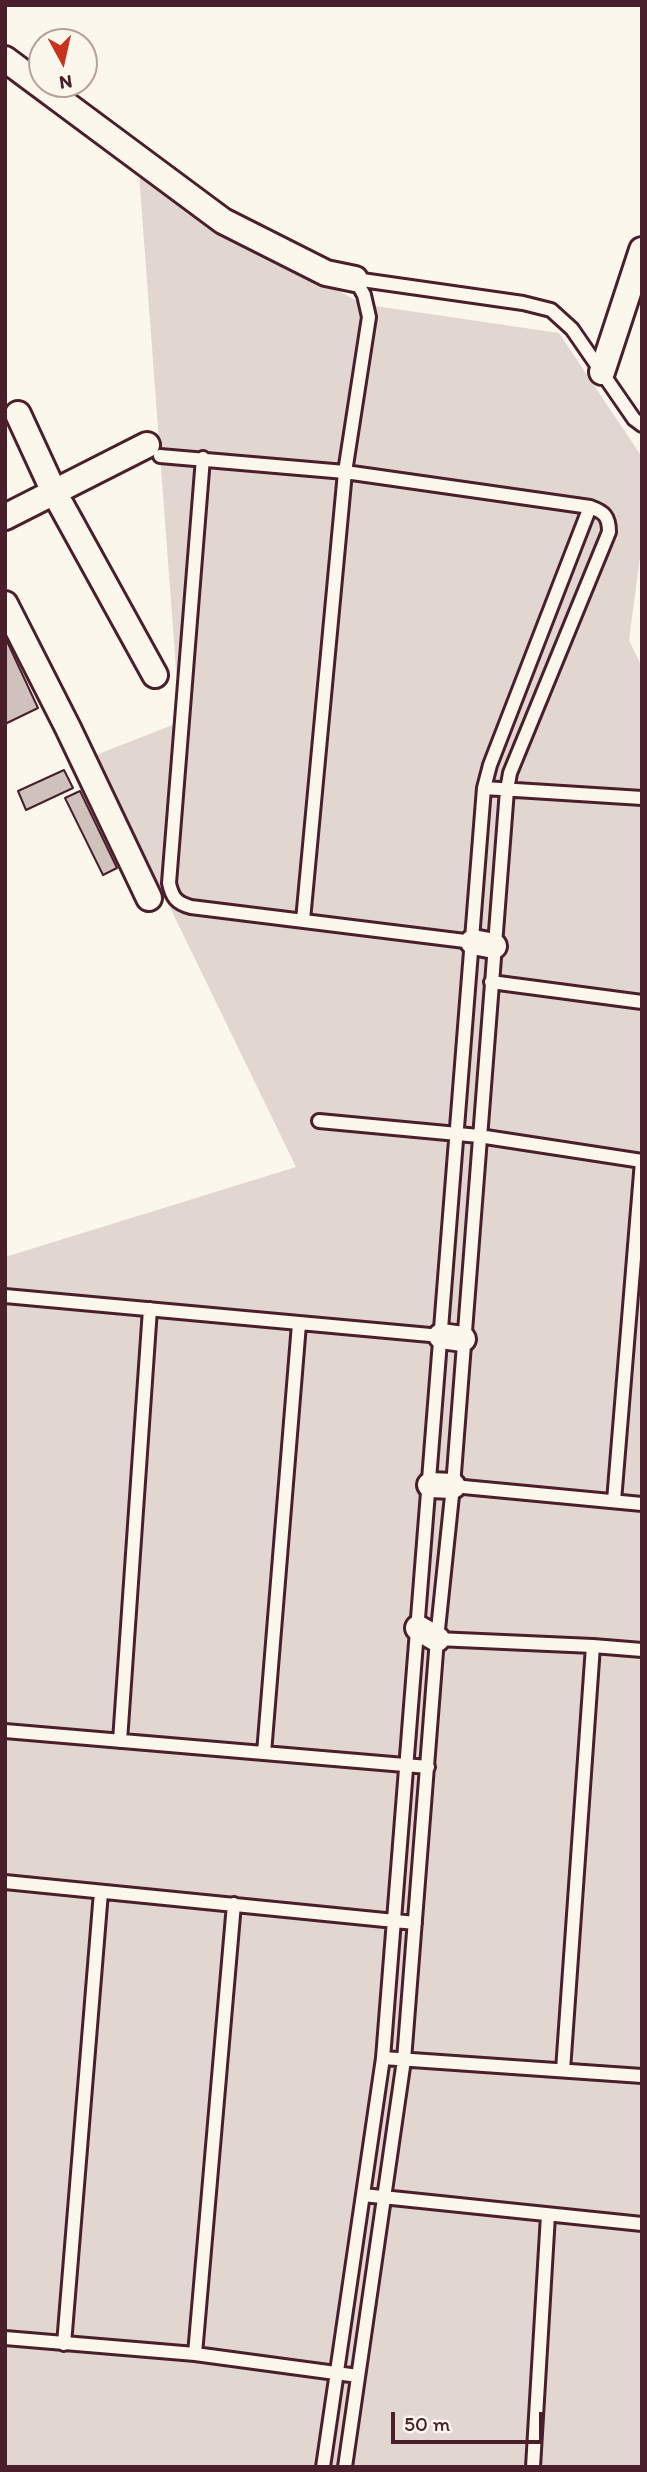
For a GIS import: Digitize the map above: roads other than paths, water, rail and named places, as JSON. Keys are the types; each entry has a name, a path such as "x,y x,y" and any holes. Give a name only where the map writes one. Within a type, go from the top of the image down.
{"street":[{"path":"5,58 223,220 326,273 355,279"},
{"path":"601,372 642,250"},
{"path":"18,414 54,492 155,675"},
{"path":"5,517 54,492 153,450"},
{"path":"5,604 149,898"}],"lane":[{"path":"355,279 523,303 551,310 572,329 634,419 642,425"},
{"path":"303,920 345,472 369,317 364,295 355,279"},
{"path":"153,450 203,458 345,472 590,506 604,512 609,522 609,532 510,773 484,944 457,1134 452,1337 441,1485 427,1633 407,1766 383,2058 323,2467"},
{"path":"203,458 169,883 172,896 180,904 191,907 484,944"},
{"path":"345,2467 404,2060 428,1767 427,1633 452,1337 479,1136 491,982 484,944 484,788 490,765 590,506"},
{"path":"484,788 642,798"},
{"path":"491,982 642,1002"},
{"path":"319,1121 479,1136 642,1161 614,1501"},
{"path":"5,1296 452,1337"},
{"path":"120,1741 150,1309"},
{"path":"264,1753 299,1324"},
{"path":"441,1485 642,1504"},
{"path":"427,1633 642,1650"},
{"path":"563,2070 593,1646"},
{"path":"5,1731 428,1767"},
{"path":"5,1882 415,1923"},
{"path":"64,2344 100,1892"},
{"path":"195,2354 234,1904"},
{"path":"383,2058 642,2076"},
{"path":"363,2194 642,2224"},
{"path":"533,2467 548,2216"},
{"path":"5,2338 195,2354 358,2376"}]}
